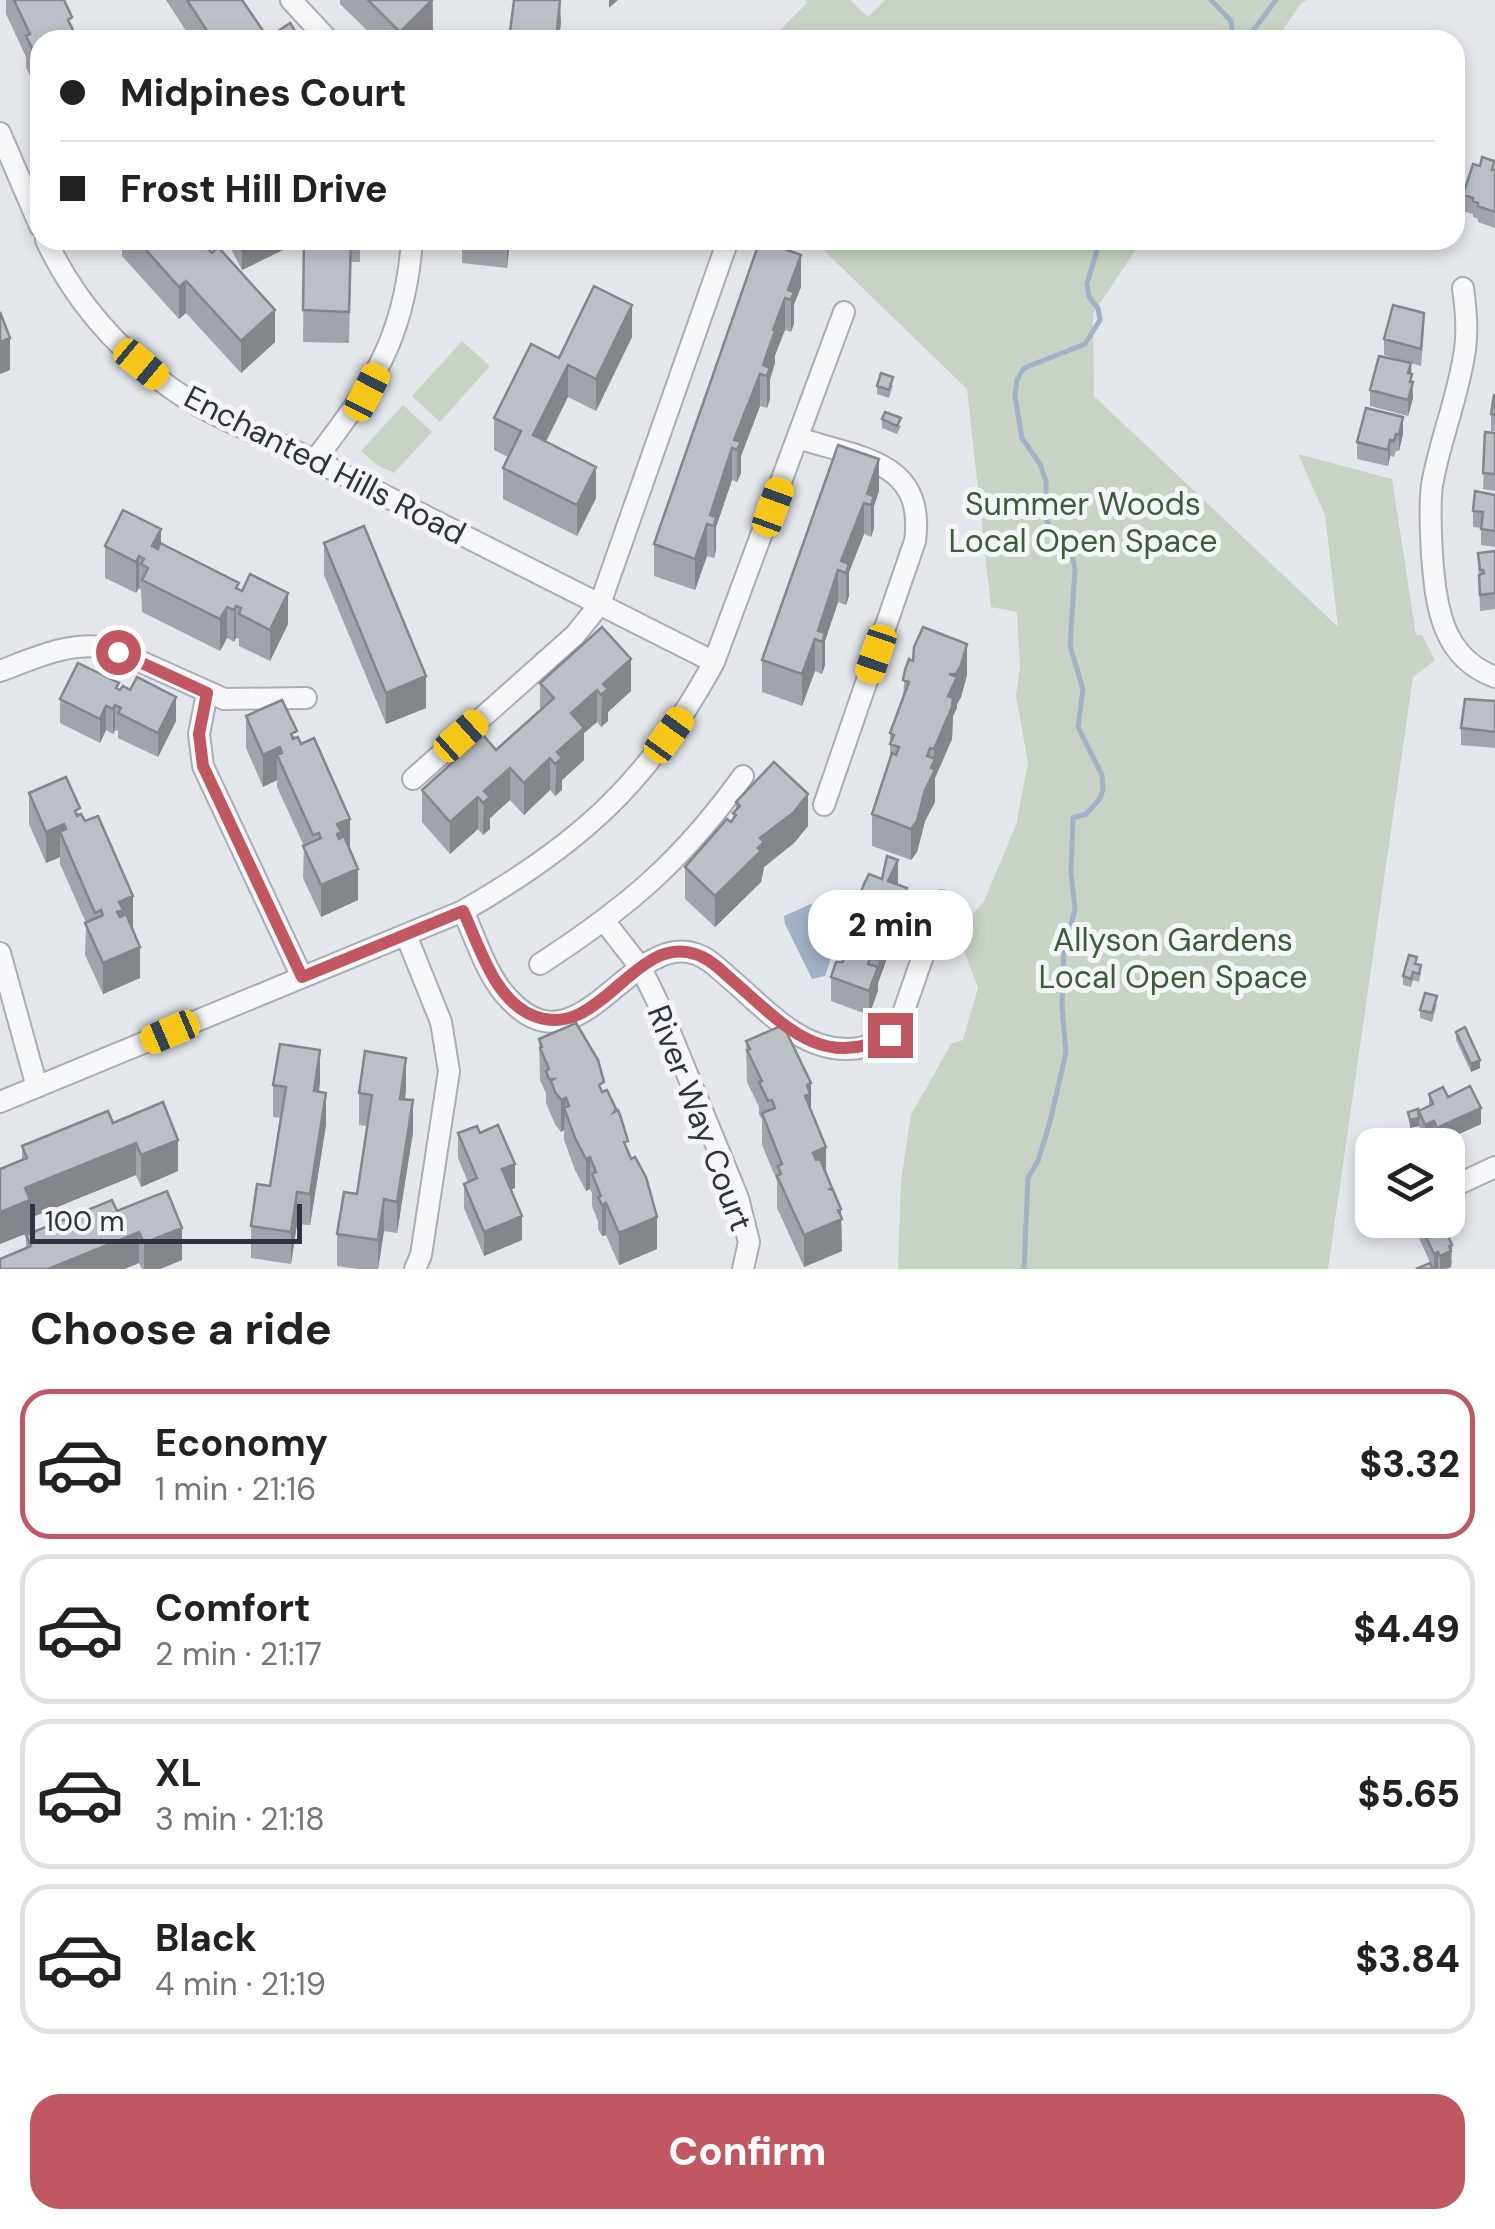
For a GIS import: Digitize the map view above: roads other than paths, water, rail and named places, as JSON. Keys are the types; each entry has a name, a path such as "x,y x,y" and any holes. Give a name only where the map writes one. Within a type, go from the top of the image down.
{"street":[{"path":"291,0 319,30"},
{"path":"0,133 30,203"},
{"name":"Enchanted Hills Road","path":"52,250 90,313 120,346 162,382 205,409 315,460 714,662"},
{"path":"315,460 367,392 389,347 403,307 411,250"},
{"path":"413,779 576,634 600,604 724,250"},
{"path":"1463,288 1468,322 1464,355 1432,490 1435,597 1438,616 1456,650 1471,665 1495,677"},
{"path":"0,1102 463,911 526,875 574,840 649,762 714,662 844,312"},
{"path":"798,438 894,472 916,502 918,520 915,541 824,804"},
{"path":"0,670 72,645 90,644 110,648 224,699 306,698"},
{"path":"207,693 199,734 203,766 302,977"},
{"path":"540,964 644,891 682,852 742,776"},
{"path":"463,911 496,981 508,998 538,1018 559,1020 578,1016 641,968 673,953 700,954 795,1034 815,1044 853,1049 890,1035 900,1022 942,902"},
{"name":"River Way Court","path":"605,922 641,968 674,1038 738,1198 748,1242 744,1269"},
{"path":"406,935 441,1022 449,1071 416,1269"},
{"path":"0,954 37,1087"},
{"path":"1465,1181 1495,1166"}],"water":[{"path":"840,891 849,893 850,902 825,976 812,979 784,916"}],"waterway":[{"path":"1211,0 1231,21 1232,30"},
{"path":"1254,30 1276,0"},
{"path":"1024,1269 1028,1178 1038,1161 1050,1122 1066,1052 1062,1007 1064,948 1075,910 1071,872 1073,818 1086,814 1103,790 1102,775 1078,727 1083,689 1070,646 1075,569 1072,555 1046,519 1046,481 1040,464 1022,438 1015,396 1024,368 1085,344 1100,320 1087,284 1097,250"}],"park label":[{"name":"Summer Woods Local Open Space","path":"1083,522"},
{"name":"Allyson Gardens Local Open Space","path":"1173,958"}]}
